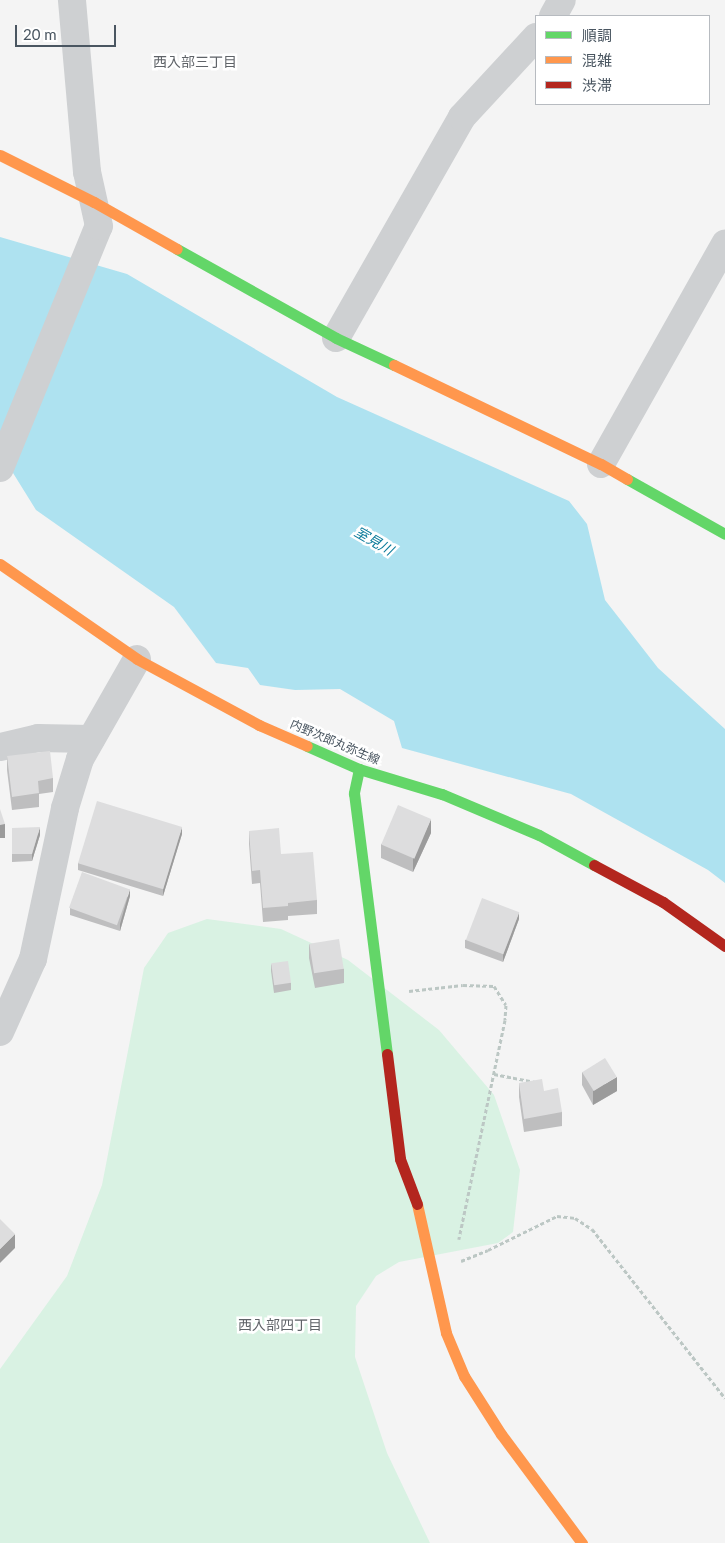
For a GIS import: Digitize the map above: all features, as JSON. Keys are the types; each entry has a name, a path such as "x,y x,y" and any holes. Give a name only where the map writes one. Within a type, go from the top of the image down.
{"street":[{"path":"0,468 96,214 88,172 72,0"},
{"path":"554,15 562,0"},
{"path":"336,338 462,117 535,38"},
{"path":"0,154 96,214 336,338 601,464 725,534"},
{"path":"601,464 721,260"},
{"name":"内野次郎丸弥生線","path":"0,564 137,658 259,725 359,769 442,794 539,835 663,902 725,946"},
{"path":"0,1032 33,959 65,808 80,758 137,658"},
{"path":"0,747 38,738 91,739"},
{"path":"359,769 354,793 400,1159 418,1207 446,1333 464,1376 502,1434 582,1543"}],"path":[{"path":"379,994 463,985 494,986 506,1005 505,1020 454,1264"},
{"path":"494,1074 541,1083"},
{"path":"433,1274 488,1250 557,1216 575,1218 592,1230 725,1398"}],"green space":[{"path":"207,919 281,929 348,960 439,1030 494,1095 520,1170 513,1232 498,1243 399,1262 376,1276 356,1306 355,1357 387,1453 430,1543 0,1543 0,1369 67,1276 102,1185 144,968 168,933"}],"water":[{"name":"室見川","path":"0,237 127,274 337,397 569,501 587,524 605,600 658,668 725,729 725,883 708,870 571,794 402,748 394,721 340,689 295,690 260,685 248,668 216,663 174,607 36,510 0,452"}],"building":[{"path":"50,751 53,778 38,781 39,793 12,797 7,756"},
{"path":"97,801 182,827 163,889 78,863"},
{"path":"398,805 431,819 414,859 381,845"},
{"path":"0,809 5,824 0,825"},
{"path":"40,827 32,854 12,854 12,828"},
{"path":"279,828 281,854 313,852 317,900 288,903 288,906 263,908 260,870 252,871 249,831"},
{"path":"82,872 130,889 117,925 69,908"},
{"path":"482,898 519,912 503,954 466,940"},
{"path":"339,939 344,969 314,973 309,944"},
{"path":"288,961 291,983 274,985 271,963"},
{"path":"605,1058 617,1077 594,1091 582,1072"},
{"path":"542,1079 544,1091 558,1088 562,1112 524,1119 519,1083"},
{"path":"0,1219 15,1234 0,1249"}],"traffic: fast":[{"path":"177,249 336,338 394,365"},
{"path":"627,479 725,534"},
{"path":"307,746 359,769 442,794 539,835 594,865"},
{"path":"359,769 354,793 387,1054"}],"traffic: slow":[{"path":"0,155 94,202 177,249"},
{"path":"394,365 601,464 627,479"},
{"path":"0,564 137,659 259,725 307,746"},
{"path":"417,1204 446,1333 464,1376 501,1434 582,1543"}],"traffic: jam":[{"path":"594,865 663,902 725,946"},
{"path":"387,1054 400,1159 417,1204"}],"district":[{"name":"西入部三丁目","path":"195,62"},
{"name":"西入部四丁目","path":"280,1325"}]}
